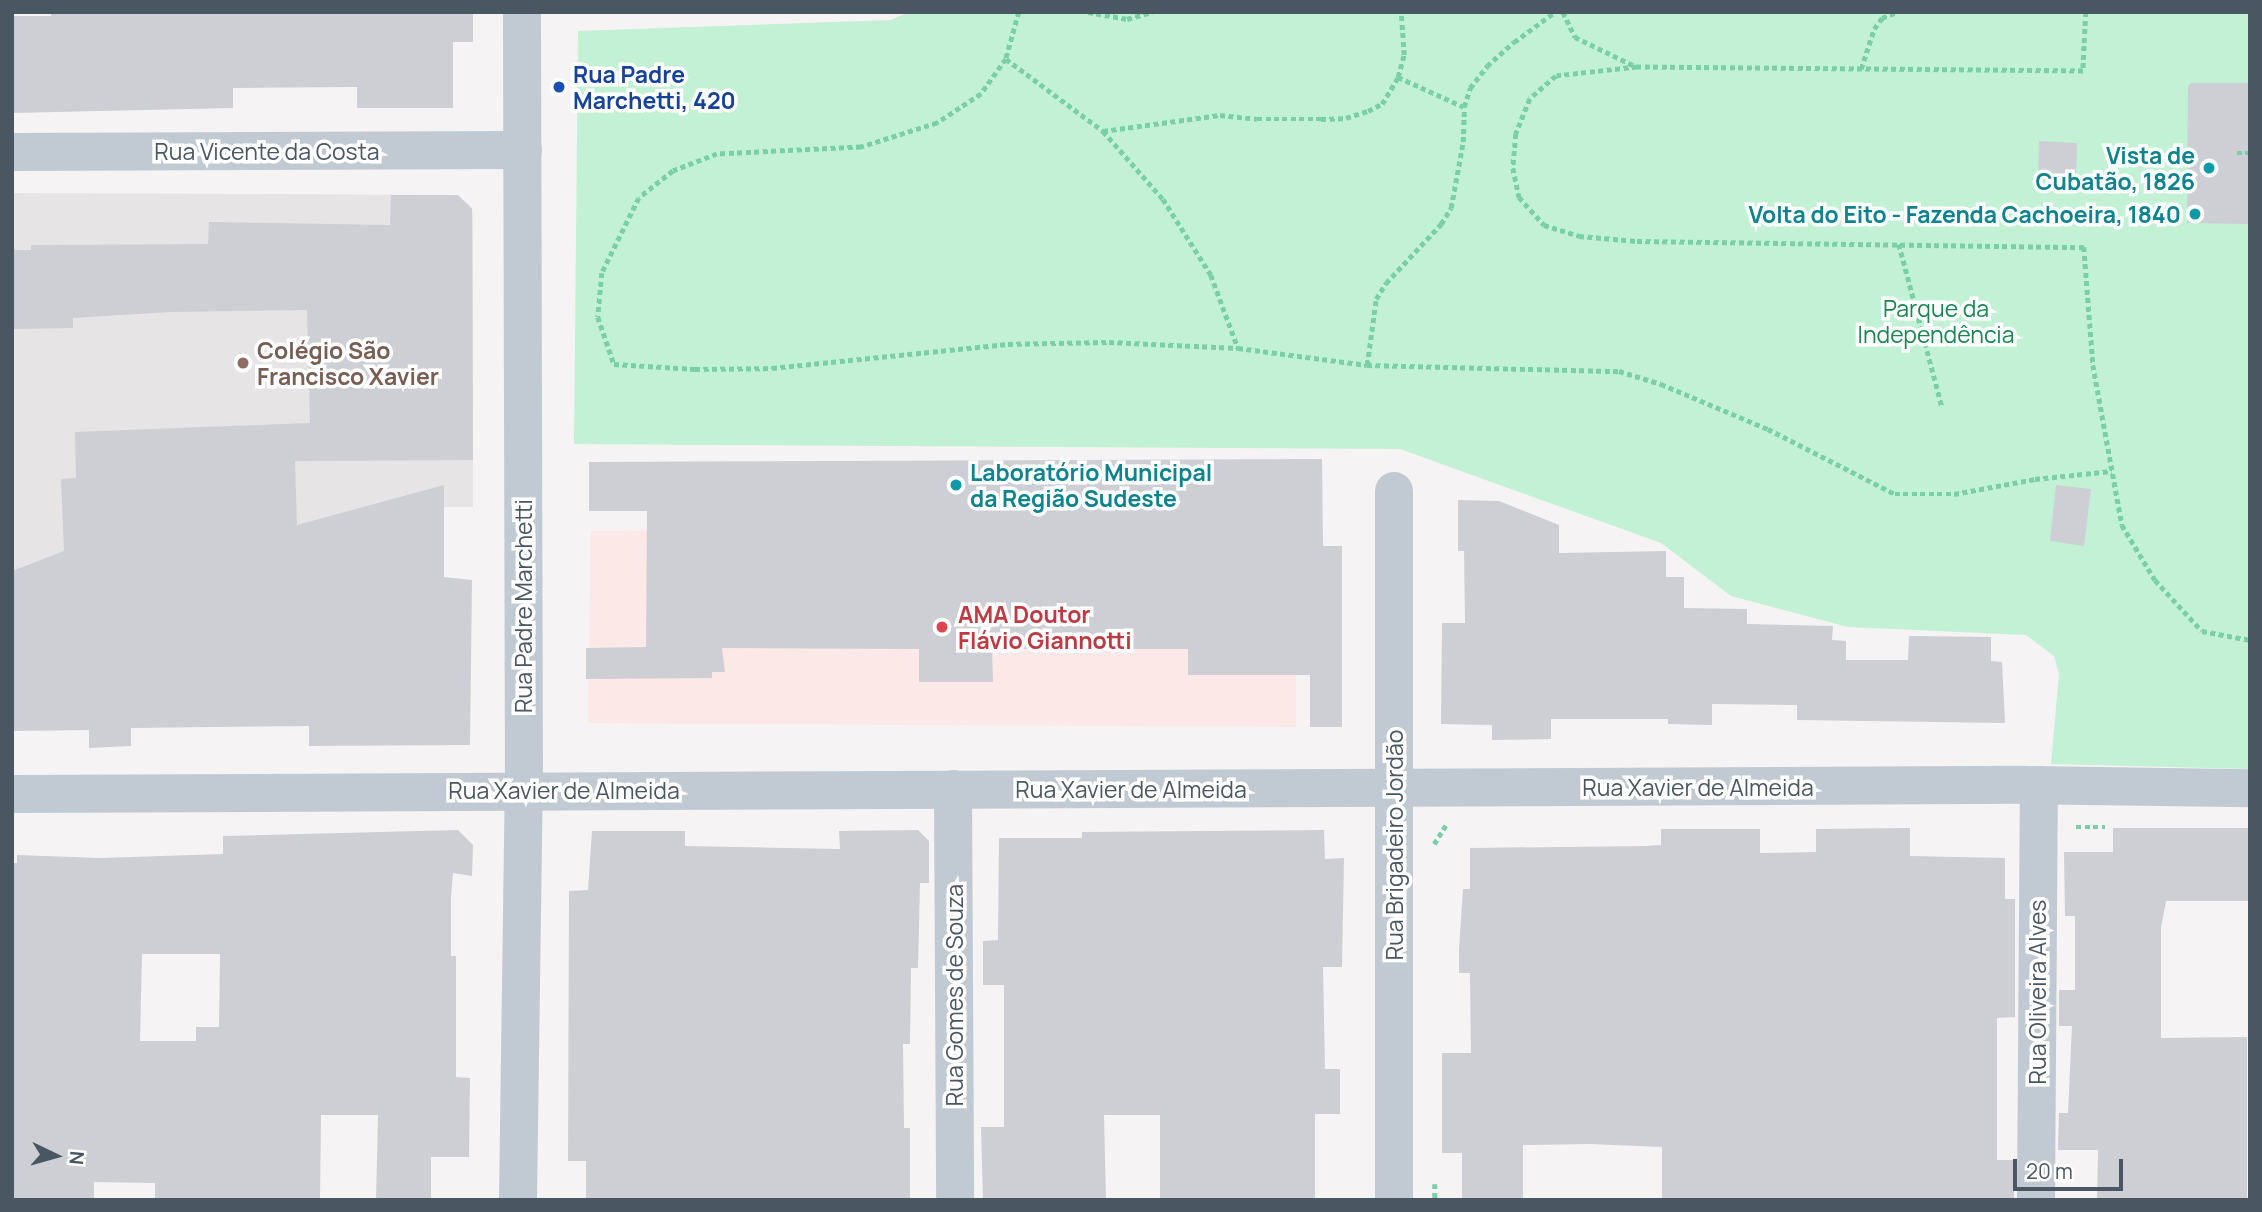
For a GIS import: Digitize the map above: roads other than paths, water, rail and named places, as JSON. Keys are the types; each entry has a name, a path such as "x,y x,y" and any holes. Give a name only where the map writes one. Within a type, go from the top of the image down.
{"street":[{"name":"Rua Padre Marchetti","path":"518,1200 524,790 522,12"},
{"name":"Rua Vicente da Costa","path":"12,152 523,150"},
{"name":"Rua Brigadeiro Jordão","path":"1394,491 1394,1200"},
{"name":"Rua Xavier de Almeida","path":"12,794 2039,785 2250,788"},
{"name":"Rua Oliveira Alves","path":"2036,1200 2039,785"},
{"name":"Rua Gomes de Souza","path":"953,789 954,1200"}],"place":[{"name":"Rua Padre Marchetti, 420","path":"559,87"},
{"name":"Vista de Cubatão, 1826","path":"2209,168"},
{"name":"Volta do Eito - Fazenda Cachoeira, 1840","path":"2195,214"},
{"name":"Colégio São Francisco Xavier","path":"243,363"},
{"name":"Laboratório Municipal da Região Sudeste","path":"956,485"},
{"name":"AMA Doutor Flávio Giannotti","path":"942,627"}],"park label":[{"name":"Parque da Independência","path":"1936,321"}]}
